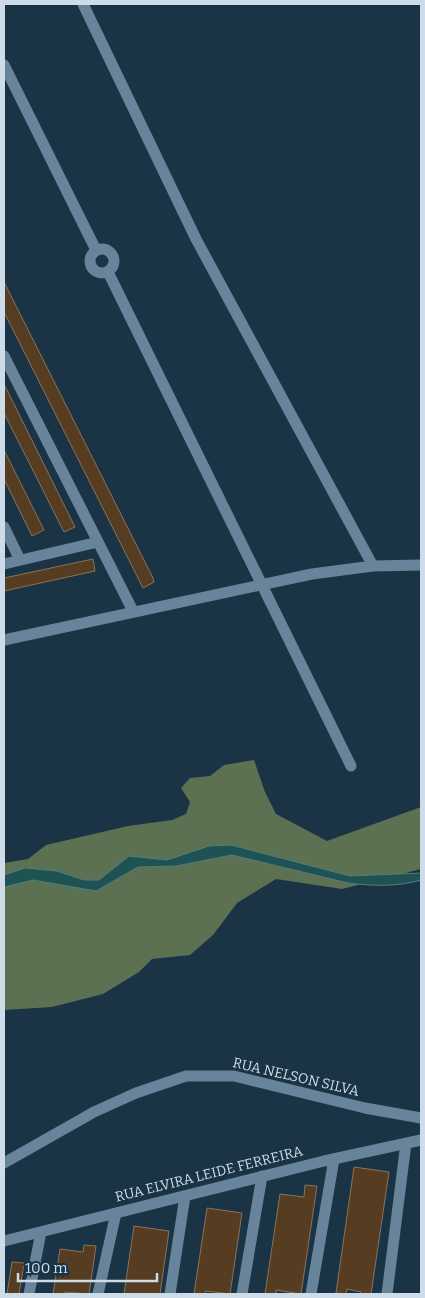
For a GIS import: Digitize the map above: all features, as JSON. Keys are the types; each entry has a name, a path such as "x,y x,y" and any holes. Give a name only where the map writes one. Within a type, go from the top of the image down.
{"street":[{"path":"83,4 196,239 373,566"},
{"path":"4,65 96,250"},
{"path":"104,248 113,255 114,263 108,272 100,273 90,267 89,259 96,250 104,248"},
{"path":"108,272 351,766"},
{"path":"5,361 133,611"},
{"path":"4,527 20,560"},
{"path":"4,564 98,542"},
{"path":"4,640 261,584 373,566 421,565"},
{"name":"RUA NELSON SILVA","path":"4,1163 94,1112 136,1093 186,1076 234,1076 365,1108 421,1118"},
{"name":"RUA ELVIRA LEIDE FERREIRA","path":"4,1241 262,1176 421,1140"},
{"path":"388,1294 406,1143"},
{"path":"311,1294 334,1159"},
{"path":"242,1294 262,1176"},
{"path":"170,1294 185,1196"},
{"path":"98,1294 116,1213"},
{"path":"29,1294 41,1232"}],"shaded area":[{"path":"254,760 265,792 276,814 327,841 421,807 421,869 342,889 276,879 237,903 213,935 190,955 152,959 139,972 103,994 52,1007 4,1010 4,863 28,859 46,845 128,826 172,820 186,814 190,802 181,788 190,778 210,776 224,765"},
{"path":"231,845 350,876 421,873 421,880 385,885 348,883 232,855 176,866 138,867 96,891 33,880 4,887 4,875 25,868 57,871 84,880 99,880 129,856 167,860 209,846"}],"building":[{"path":"4,282 153,578 154,582 143,588 4,312"},
{"path":"4,384 75,527 64,532 4,413"},
{"path":"4,450 44,530 32,536 4,479"},
{"path":"93,559 95,571 4,591 4,578"},
{"path":"354,1167 389,1172 371,1294 360,1294 361,1292 347,1289 346,1294 336,1293"},
{"path":"305,1185 317,1186 301,1294 276,1290 276,1294 265,1294 280,1194 304,1197"},
{"path":"207,1208 242,1213 230,1294 206,1291 205,1294 194,1294"},
{"path":"134,1226 169,1231 160,1294 124,1294"},
{"path":"84,1245 96,1246 89,1294 65,1292 65,1294 53,1294 60,1249 83,1252"},
{"path":"12,1262 24,1263 19,1294 7,1294"}]}
